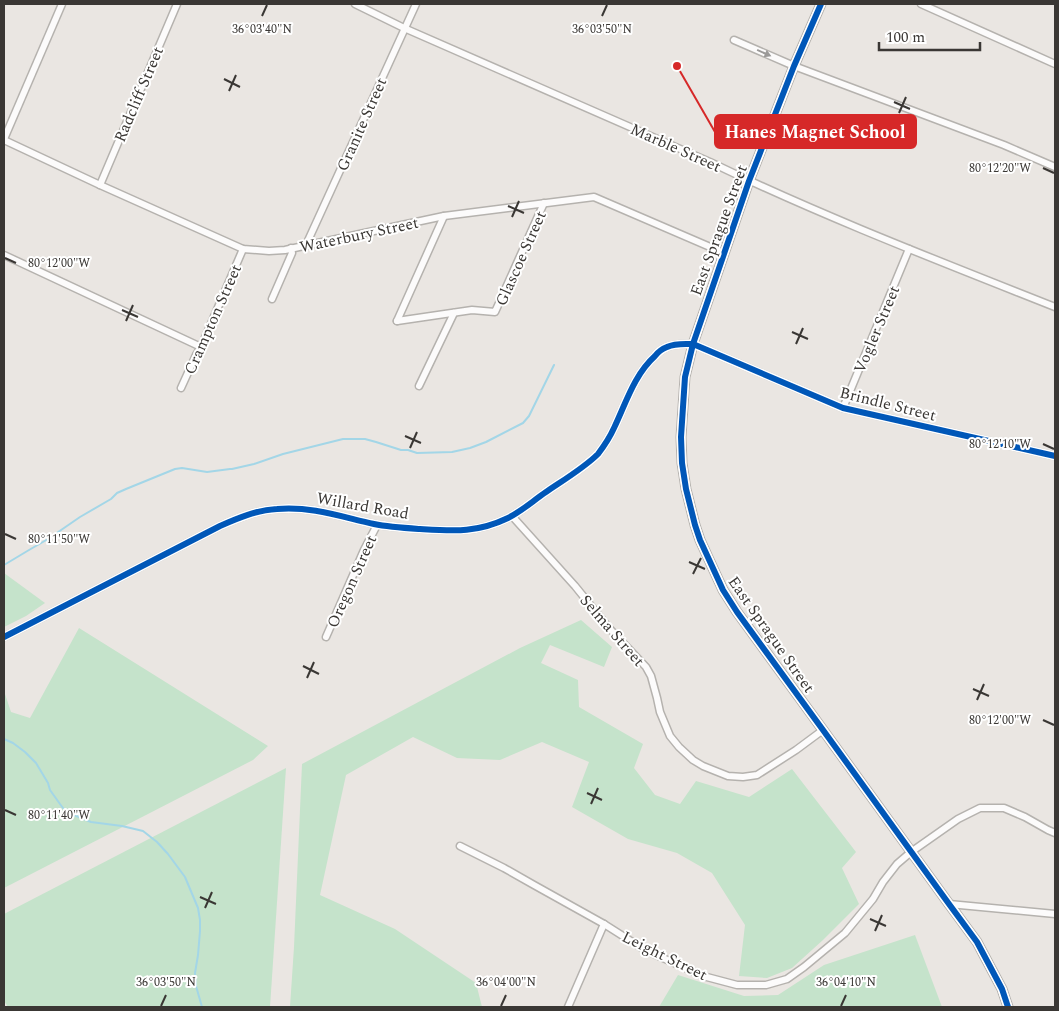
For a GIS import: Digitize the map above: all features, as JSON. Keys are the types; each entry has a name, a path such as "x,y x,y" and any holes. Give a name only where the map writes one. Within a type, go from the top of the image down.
{"street":[{"path":"4,140 62,4"},
{"name":"Radcliff Street","path":"100,185 177,4"},
{"name":"Marble Street","path":"355,4 404,28 750,181 909,249 1055,307"},
{"name":"Granite Street","path":"306,245 416,4"},
{"name":"East Sprague Street","path":"821,4 794,66 750,181 693,344 686,377 681,437 686,490 697,532 723,590 737,612 977,942 1002,989 1008,1007"},
{"path":"921,4 1055,64"},
{"path":"734,40 794,66 1004,144 1055,167"},
{"name":"Waterbury Street","path":"4,140 243,249 269,251 291,248 444,216 594,197 724,253"},
{"name":"Glascoe Street","path":"454,313 472,310 495,312 544,203"},
{"path":"444,216 397,321 454,313"},
{"path":"272,299 292,253 291,248"},
{"name":"Crampton Street","path":"181,388 201,347 243,249"},
{"name":"Vogler Street","path":"843,408 909,249"},
{"path":"4,255 201,347"},
{"path":"419,386 454,313"},
{"name":"Brindle Street","path":"693,344 843,408 1055,456"},
{"name":"Willard Road","path":"4,637 220,526 255,512 276,509 312,510 377,525 447,531 479,529 493,525 512,516 597,454 611,434 635,380 650,360 666,347 693,344"},
{"name":"Selma Street","path":"512,516 575,586 609,628 646,667 651,676 660,712 670,736 693,760 728,776 743,777 756,774 796,750 823,730"},
{"name":"Oregon Street","path":"326,637 377,525"},
{"name":"Leight Street","path":"460,846 504,868 604,924 645,950 702,976 737,985 766,985 787,979 845,933 873,899 897,864 958,819 980,808 1004,808 1055,833"},
{"path":"948,904 1055,914"},
{"path":"568,1007 604,924"}],"green space":[{"path":"4,573 45,603 26,616 4,627"},
{"path":"581,620 612,647 604,667 550,645 541,663 578,680 579,707 643,744 634,768 655,795 680,804 696,781 749,797 792,769 856,852 842,868 859,904 792,968 767,978 739,976 745,925 712,873 677,853 628,839 572,807 589,762 542,742 500,760 457,758 413,737 346,775 320,895 395,929 476,983 482,1007 290,1007 302,764 520,648"},
{"path":"79,628 268,746 253,760 4,888 4,691 11,712 30,718"},
{"path":"286,768 270,1007 8,1007 4,1001 4,914"},
{"path":"915,935 942,1007 659,1007 678,975 744,996 778,995 824,965"}],"waterway":[{"path":"4,565 111,499 117,493 175,469 182,468 207,472 232,469 343,439 365,439 417,453 452,452 470,448 523,423 529,416 554,365"},
{"path":"4,739 13,743 36,763 50,790 63,808 91,822 143,831 168,854 185,877 198,908 200,920 195,973 196,986 202,1007"}],"cycle path":[{"path":"821,4 794,66 749,181 693,344 685,377 681,437 686,489 700,540 723,590 737,612 977,942 1002,989 1008,1007"},
{"path":"4,637 220,526 262,511 290,508 302,509 385,526 444,530 475,529 497,523 523,509 598,454 611,435 641,372 660,351 676,344 693,344 843,408 1055,456"}],"place":[{"name":"Hanes Magnet School","path":"677,66"}]}
